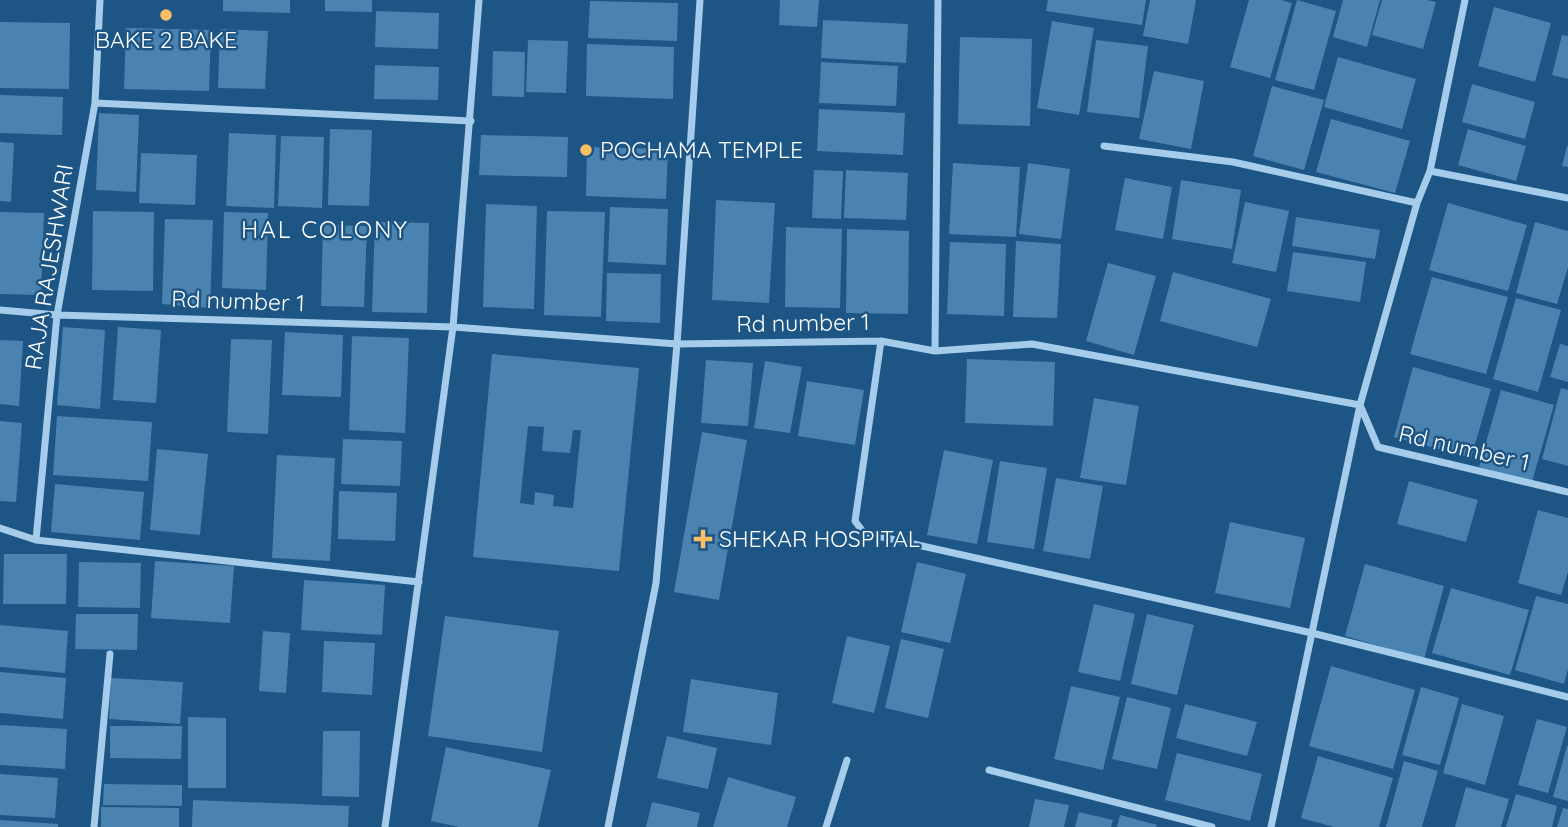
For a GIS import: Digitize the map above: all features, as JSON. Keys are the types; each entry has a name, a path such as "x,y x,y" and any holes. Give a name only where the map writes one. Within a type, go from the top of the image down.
{"street":[{"name":"RAJA RAJESHWARI","path":"36,540 57,315 94,103 100,0"},
{"path":"385,827 453,327 479,0"},
{"path":"608,827 656,583 677,344 700,0"},
{"path":"935,351 938,0"},
{"path":"1271,827 1360,405 1417,203 1430,171 1465,0"},
{"path":"94,103 471,121"},
{"path":"1104,146 1233,162 1417,203"},
{"path":"1430,171 1568,198"},
{"name":"Rd number 1","path":"0,310 57,315 453,327 677,344 881,341 935,351 1032,344 1360,405 1378,447 1568,492"},
{"path":"881,341 855,521 864,533 1312,633 1568,697"},
{"path":"0,528 36,540 419,582"},
{"path":"94,827 110,654"},
{"path":"826,827 848,760"},
{"path":"989,770 1212,827"}],"building":[{"path":"223,0 290,0 290,13 223,11"},
{"path":"325,0 372,0 372,12 325,11"},
{"path":"780,0 819,0 817,27 779,25"},
{"path":"1048,0 1146,0 1142,25 1046,11"},
{"path":"1150,0 1196,0 1188,44 1143,36"},
{"path":"1249,0 1281,0 1292,3 1270,78 1230,67"},
{"path":"1297,0 1336,11 1314,90 1275,80"},
{"path":"1343,0 1380,0 1367,47 1333,37"},
{"path":"1382,0 1436,2 1423,49 1372,35"},
{"path":"590,1 678,3 677,41 588,38"},
{"path":"1494,7 1551,23 1535,82 1478,66"},
{"path":"376,11 439,13 438,49 375,47"},
{"path":"823,20 908,24 906,63 821,58"},
{"path":"1052,21 1094,28 1079,115 1037,108"},
{"path":"0,22 70,23 69,89 0,88"},
{"path":"126,28 211,30 209,91 124,89"},
{"path":"220,29 268,31 265,89 218,88"},
{"path":"1562,35 1568,36 1568,79 1552,75"},
{"path":"960,37 1032,39 1030,126 958,124"},
{"path":"528,40 568,41 566,93 526,92"},
{"path":"1096,40 1148,46 1139,118 1087,112"},
{"path":"587,44 674,47 673,99 586,96"},
{"path":"493,51 525,52 524,97 492,96"},
{"path":"1338,57 1416,79 1402,129 1324,107"},
{"path":"821,62 898,66 896,106 819,103"},
{"path":"375,65 439,67 438,100 374,99"},
{"path":"1154,71 1204,81 1191,149 1139,139"},
{"path":"1472,84 1535,102 1525,139 1462,122"},
{"path":"1272,86 1324,100 1304,170 1253,156"},
{"path":"0,95 63,97 62,135 0,133"},
{"path":"819,109 905,113 903,155 817,151"},
{"path":"99,113 139,115 136,192 96,190"},
{"path":"1331,119 1410,141 1395,193 1316,172"},
{"path":"330,129 372,130 369,206 328,205"},
{"path":"1468,129 1526,146 1516,181 1458,165"},
{"path":"229,133 276,135 274,208 226,206"},
{"path":"481,135 568,137 567,177 479,175"},
{"path":"281,136 324,137 322,208 278,206"},
{"path":"0,142 14,143 11,202 0,201"},
{"path":"1568,146 1568,167 1562,166"},
{"path":"587,147 668,149 666,199 586,196"},
{"path":"141,153 197,155 195,205 139,203"},
{"path":"953,163 1020,167 1016,237 949,234"},
{"path":"1028,163 1070,169 1061,239 1019,234"},
{"path":"814,170 843,171 841,219 812,218"},
{"path":"846,170 908,173 906,220 844,218"},
{"path":"1125,178 1172,187 1163,239 1115,230"},
{"path":"1181,180 1241,190 1232,249 1172,239"},
{"path":"716,200 775,203 769,303 712,300"},
{"path":"1245,202 1289,211 1276,272 1232,263"},
{"path":"1448,203 1527,225 1508,291 1429,270"},
{"path":"486,204 537,206 534,309 483,307"},
{"path":"610,207 668,209 666,265 608,262"},
{"path":"93,211 154,212 153,291 92,290"},
{"path":"547,211 605,212 601,317 544,315"},
{"path":"0,212 44,213 41,295 0,294"},
{"path":"224,212 268,213 266,290 222,288"},
{"path":"1296,217 1380,230 1375,259 1292,246"},
{"path":"165,219 213,220 210,308 162,304"},
{"path":"375,222 429,223 427,313 372,312"},
{"path":"1535,222 1568,231 1568,267 1557,304 1516,293"},
{"path":"323,225 367,226 364,307 321,306"},
{"path":"786,227 842,229 840,308 785,307"},
{"path":"847,229 909,231 908,314 846,313"},
{"path":"1016,241 1061,244 1057,318 1013,317"},
{"path":"950,242 1006,244 1004,316 947,314"},
{"path":"1293,252 1366,262 1360,302 1287,291"},
{"path":"1108,263 1156,276 1134,355 1086,341"},
{"path":"1173,272 1271,299 1257,347 1160,321"},
{"path":"607,273 661,274 660,323 606,321"},
{"path":"1432,277 1508,297 1486,374 1410,354"},
{"path":"1516,298 1561,310 1538,392 1493,379"},
{"path":"63,327 105,330 100,409 57,405"},
{"path":"118,327 161,330 156,403 113,400"},
{"path":"285,332 343,335 341,397 282,395"},
{"path":"352,336 409,338 405,433 349,430"},
{"path":"231,339 272,340 268,434 227,432"},
{"path":"0,340 23,341 19,406 0,404"},
{"path":"1560,344 1568,346 1568,382 1550,377"},
{"path":"492,354 639,368 619,571 473,557","holes":["528,426 544,427 542,451 570,453 573,430 581,430 573,508 553,506 554,495 535,492 534,505 520,503"]},
{"path":"967,359 1055,362 1053,426 965,423"},
{"path":"706,360 753,363 748,426 701,423"},
{"path":"765,361 802,367 790,433 754,428"},
{"path":"1413,367 1491,389 1471,458 1394,437"},
{"path":"807,381 864,390 855,445 798,436"},
{"path":"1561,388 1568,390 1568,466 1542,459"},
{"path":"1501,390 1554,405 1532,482 1479,467"},
{"path":"1094,398 1139,406 1126,485 1080,478"},
{"path":"57,416 152,422 148,481 53,475"},
{"path":"0,421 22,423 16,502 0,501"},
{"path":"702,432 747,440 719,600 674,592"},
{"path":"343,439 402,441 400,486 341,484"},
{"path":"157,449 208,454 200,535 150,530"},
{"path":"944,450 993,460 977,544 927,535"},
{"path":"277,455 335,458 330,561 272,558"},
{"path":"1000,461 1047,468 1034,549 987,542"},
{"path":"1056,478 1103,486 1090,559 1043,551"},
{"path":"1409,481 1478,500 1466,542 1397,524"},
{"path":"55,484 144,492 140,540 51,532"},
{"path":"339,491 397,493 395,541 338,539"},
{"path":"1538,510 1568,518 1568,572 1561,595 1518,583"},
{"path":"1230,522 1305,538 1290,608 1215,593"},
{"path":"4,554 67,554 66,604 3,604"},
{"path":"155,561 234,566 230,623 151,618"},
{"path":"79,562 141,563 140,608 78,607"},
{"path":"917,562 966,574 950,643 901,632"},
{"path":"1365,564 1444,586 1424,659 1345,636"},
{"path":"304,580 385,585 382,635 301,630"},
{"path":"1451,588 1529,610 1510,675 1432,653"},
{"path":"1536,596 1568,604 1568,669 1564,684 1515,670"},
{"path":"1094,604 1135,614 1120,681 1078,672"},
{"path":"76,614 138,614 137,650 75,649"},
{"path":"1147,614 1194,625 1177,695 1131,684"},
{"path":"445,616 559,631 542,752 428,736"},
{"path":"0,625 68,631 65,673 0,667"},
{"path":"263,631 290,633 286,693 259,691"},
{"path":"847,636 890,646 874,713 832,703"},
{"path":"901,639 944,649 928,718 885,708"},
{"path":"324,641 375,643 372,695 322,692"},
{"path":"1331,666 1415,690 1393,769 1309,746"},
{"path":"0,672 66,678 63,719 0,713"},
{"path":"111,678 183,682 180,724 109,719"},
{"path":"691,679 778,693 771,745 683,732"},
{"path":"1071,686 1120,697 1103,770 1054,759"},
{"path":"1421,687 1459,698 1440,765 1402,755"},
{"path":"1127,697 1171,708 1157,769 1112,759"},
{"path":"1185,704 1257,722 1247,756 1176,738"},
{"path":"1462,704 1504,716 1485,785 1443,773"},
{"path":"188,717 226,718 226,788 188,788"},
{"path":"1537,719 1567,727 1548,793 1518,785"},
{"path":"0,725 67,729 65,769 0,765"},
{"path":"110,726 182,726 181,759 110,758"},
{"path":"323,731 360,731 359,797 322,796"},
{"path":"667,736 717,748 708,789 657,778"},
{"path":"1568,746 1568,801 1553,797"},
{"path":"446,747 551,770 538,827 459,827 431,821"},
{"path":"1177,753 1262,774 1250,821 1165,800"},
{"path":"1318,756 1393,778 1379,827 1334,827 1301,818"},
{"path":"1404,761 1438,771 1422,827 1386,827"},
{"path":"0,774 58,778 55,818 0,815"},
{"path":"728,777 796,797 787,827 713,827"},
{"path":"104,784 182,785 182,806 103,805"},
{"path":"1466,787 1509,799 1501,827 1455,827"},
{"path":"1516,794 1557,806 1552,827 1506,827"},
{"path":"1035,799 1069,805 1064,827 1029,827"},
{"path":"193,800 349,806 348,827 192,827"},
{"path":"652,802 700,813 697,827 646,827"},
{"path":"101,807 179,808 179,827 101,827"},
{"path":"1563,808 1568,809 1568,827 1557,827"},
{"path":"1079,812 1113,820 1111,827 1075,827"},
{"path":"1120,815 1157,825 1117,827"},
{"path":"0,820 58,824 58,827 0,827"}],"place":[{"name":"BAKE 2 BAKE","path":"166,15"},
{"name":"POCHAMA TEMPLE","path":"586,150"},
{"name":"SHEKAR HOSPITAL","path":"703,539"}],"district":[{"name":"HAL COLONY","path":"325,230"}]}
